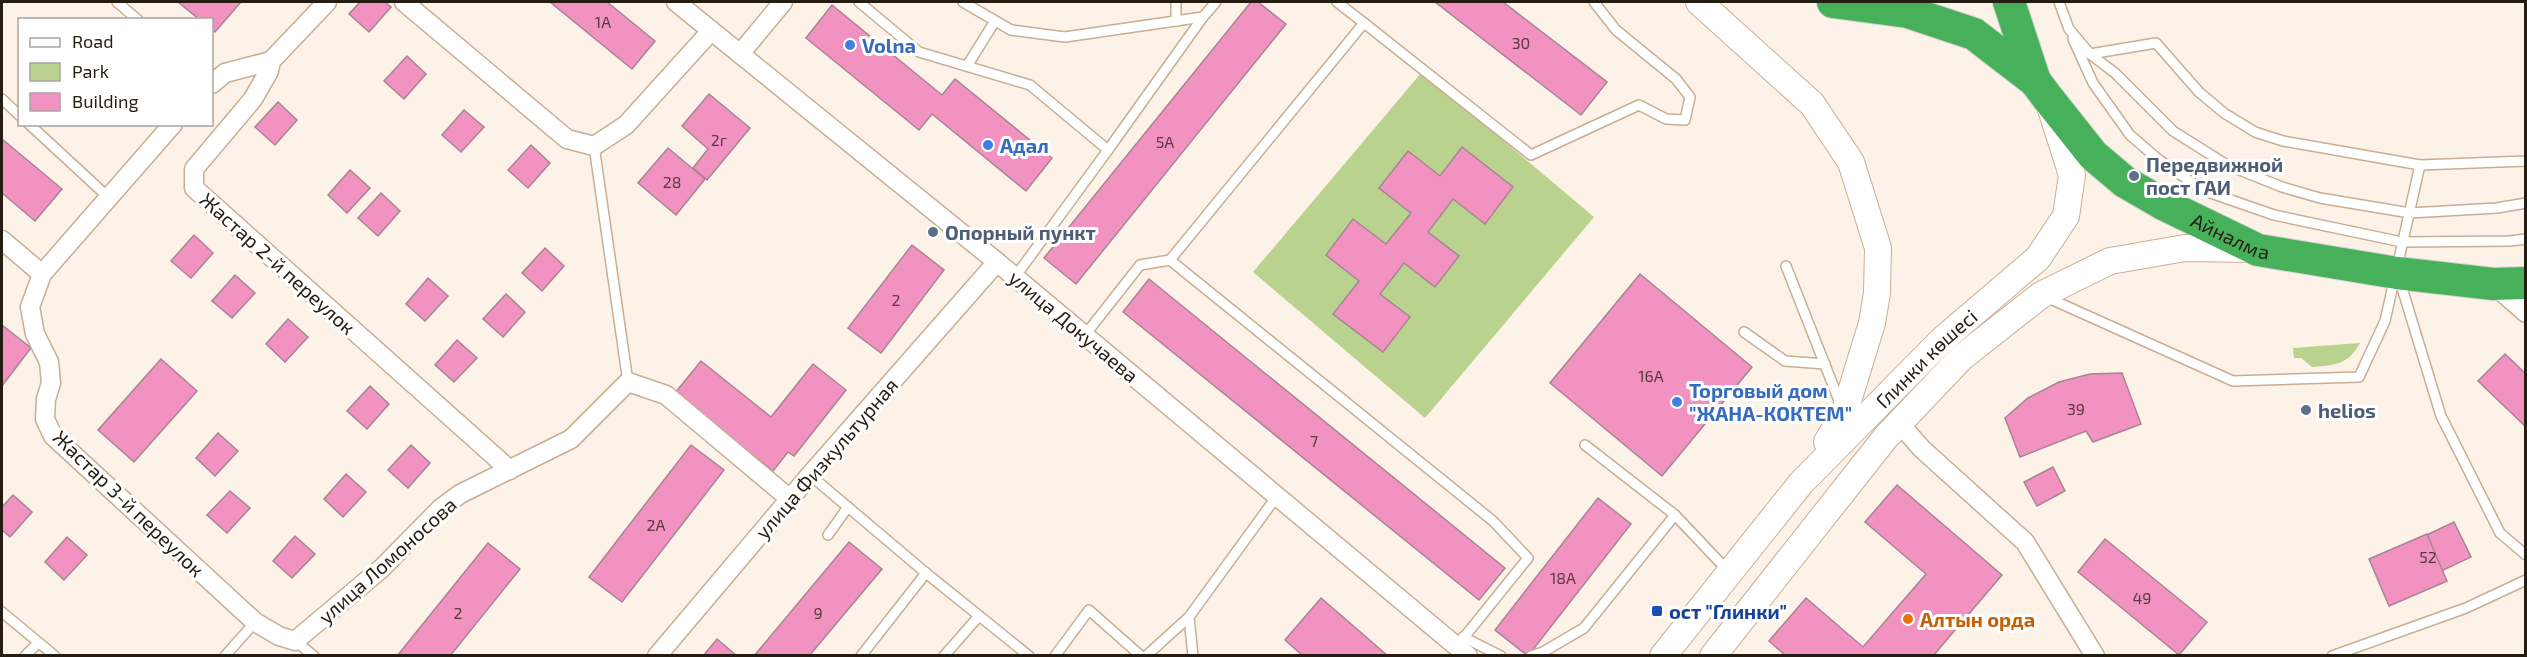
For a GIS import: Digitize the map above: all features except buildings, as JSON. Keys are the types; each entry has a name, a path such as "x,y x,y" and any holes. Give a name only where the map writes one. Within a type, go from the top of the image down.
{"highway":[{"path":"1833,2 1908,12 1974,34 2041,89"},
{"name":"Айналма","path":"2009,2 2041,89 2093,155 2125,182 2163,204 2258,249 2397,273 2493,284 2526,283"}],"main road":[{"path":"1699,2 1812,104 1851,162 1878,248 1877,292 1872,323 1844,414 1801,483"},
{"name":"Глинки көшесі","path":"1663,656 1801,483 1942,340 2038,258 2066,216 2072,175 2041,89"},
{"name":"Глинки көшесі","path":"1713,656 1899,423 1961,358 2041,295 2110,261 2185,248 2258,249"}],"street":[{"name":"Жастар 2-й переулок","path":"327,2 272,62 253,99 194,170 194,188 510,470"},
{"path":"404,2 567,139 594,146 626,125 711,32"},
{"name":"улица Докучаева","path":"676,2 998,262 1277,496 1463,646"},
{"path":"740,54 783,2"},
{"path":"213,82 225,73 272,62"},
{"name":"Жастар 3-й переулок","path":"171,126 42,274 30,307 36,334 48,362 51,383 46,399 45,419 53,436 255,622 279,636 295,641"},
{"path":"2,240 42,274"},
{"name":"улица Физкультурная","path":"657,656 810,475 998,262"},
{"path":"2493,284 2526,313"},
{"path":"628,382 666,395 790,499"},
{"name":"улица Ломоносова","path":"295,641 382,568 440,509 460,494 571,439 628,382"},
{"path":"1899,423 1922,449 2025,542 2095,656"}],"lane":[{"path":"117,2 136,18"},
{"path":"859,2 919,52 1030,85 1108,150"},
{"path":"963,2 1011,30 1065,37 1203,17"},
{"path":"1176,2 1176,21"},
{"path":"1015,277 1216,2"},
{"path":"1337,2 1531,155 1640,105 1666,118 1685,120 1690,97 1676,79 1616,30 1594,2"},
{"path":"2059,2 2093,83 2130,135 2160,160 2205,191 2274,215 2402,242 2526,239"},
{"path":"967,66 995,21"},
{"path":"1085,335 1140,266 1170,260 1364,23"},
{"path":"2069,29 2090,54 2115,73 2173,131 2227,165 2282,188 2320,198 2410,213 2497,208 2526,203"},
{"path":"2090,54 2156,43 2199,93 2224,113 2255,132 2283,141 2420,165 2526,161"},
{"path":"2,99 18,114"},
{"path":"31,126 108,198"},
{"path":"594,146 628,382"},
{"path":"2041,295 2233,381 2359,376 2385,321 2420,165"},
{"path":"1170,260 1493,521 1528,558 1463,646 1501,656"},
{"path":"1786,266 1844,414"},
{"path":"2397,273 2441,416 2500,533 2526,555"},
{"path":"1744,332 1785,361 1825,364"},
{"path":"1585,445 1675,515 1729,572"},
{"path":"810,475 1029,656"},
{"path":"1146,656 1189,617 1277,496"},
{"path":"828,535 848,507"},
{"path":"1531,656 1543,652 1584,628 1675,515"},
{"path":"861,656 926,573"},
{"path":"2332,656 2466,608 2526,580"},
{"path":"1055,656 1089,610 1141,656"},
{"path":"2,612 55,656"},
{"path":"944,656 979,616"},
{"path":"1189,617 1193,656"},
{"path":"225,656 255,622"},
{"path":"295,641 314,656"},
{"path":"25,656 38,643"}],"green space":[{"path":"1422,72 1594,217 1425,418 1253,272"},
{"path":"2360,343 2351,356 2334,364 2312,367 2301,358 2294,358 2293,348"}],"place":[{"name":"Volna","path":"850,45"},
{"name":"Адал","path":"988,145"},
{"name":"Передвижной пост ГАИ","path":"2134,176"},
{"name":"Опорный пункт","path":"933,232"},
{"name":"Торговый дом \"ЖАНА-КОКТЕМ\"","path":"1677,402"},
{"name":"helios","path":"2306,410"},
{"name":"ост \"Глинки\"","path":"1657,611"},
{"name":"Алтын орда","path":"1908,619"}]}
